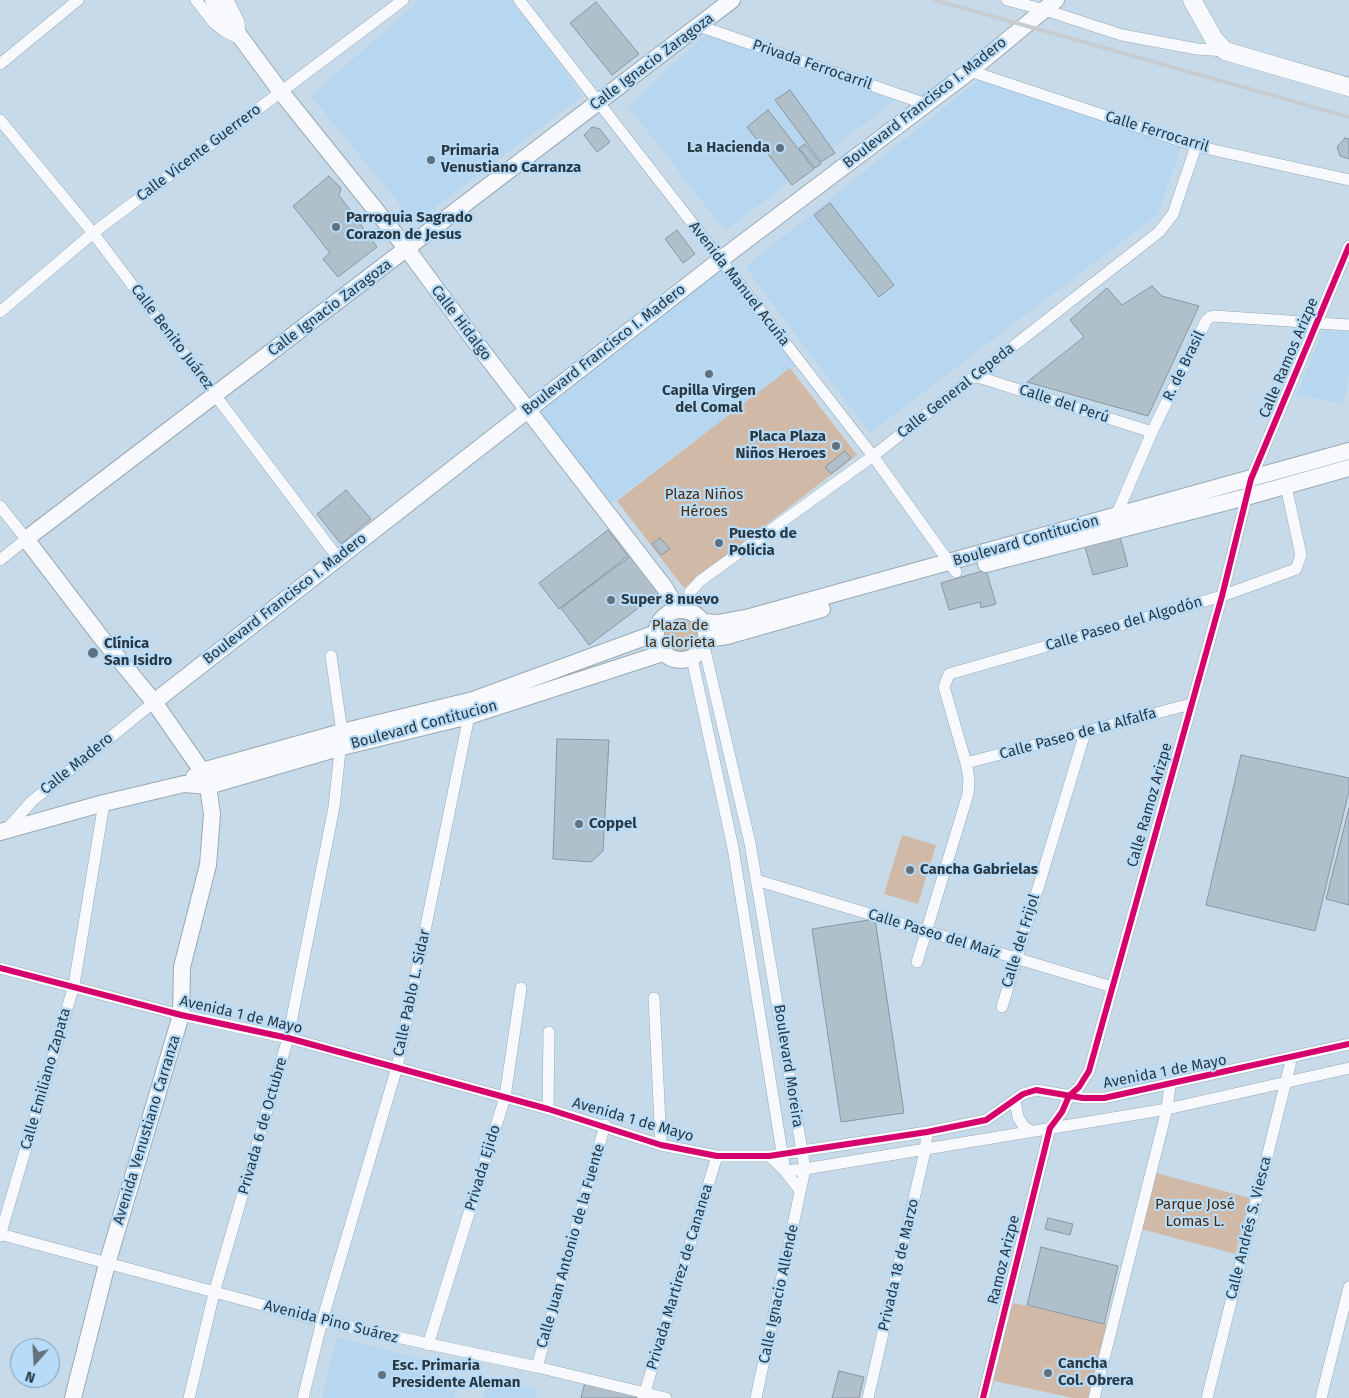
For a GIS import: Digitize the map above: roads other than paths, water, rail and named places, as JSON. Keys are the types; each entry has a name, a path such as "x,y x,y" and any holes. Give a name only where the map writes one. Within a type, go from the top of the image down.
{"main road":[{"path":"1192,0 1214,39 1225,51 1349,87"}],"street":[{"path":"0,64 78,0"},
{"name":"Calle Hidalgo","path":"196,0 214,23 224,31 240,39"},
{"name":"Calle Hidalgo","path":"214,0 240,39 407,249 682,610"},
{"name":"Calle Hidalgo","path":"228,0 240,22 240,39"},
{"name":"Calle Vicente Guerrero","path":"0,312 93,233 403,0"},
{"name":"Avenida Manuel Acuña","path":"519,0 873,456 952,567"},
{"name":"Calle Ignacio Zaragoza","path":"0,560 732,0"},
{"path":"1007,0 1051,5 1122,35 1197,49 1225,51"},
{"name":"Boulevard Francisco I. Madero","path":"154,702 720,260 926,104 1051,5"},
{"name":"Privada Ferrocarril","path":"699,26 926,104"},
{"name":"Calle Ferrocarril","path":"970,70 1196,146 1349,180"},
{"name":"Calle Benito Juárez","path":"0,120 93,233 338,558"},
{"name":"Calle General Cepeda","path":"682,610 690,592 700,581 873,456 1159,232 1173,214 1196,146"},
{"name":"Calle Ramos Arizpe","path":"1251,479 1319,322 1349,246"},
{"name":"R. de Brasil","path":"1116,516 1152,432 1206,321 1210,317 1349,325"},
{"name":"Calle del Perú","path":"975,376 1152,432"},
{"name":"Boulevard Contitucion","path":"705,642 1116,516 1349,452"},
{"name":"Boulevard Contitucion","path":"702,622 733,622 952,567 1246,497 1349,468"},
{"name":"Calle Ramoz Arizpe","path":"1050,1128 1062,1112 1069,1096 1079,1087 1089,1070 1222,596 1251,479"},
{"name":"Calle Paseo del Algodón","path":"966,763 944,687 949,674 1222,596 1296,569 1301,555 1286,486"},
{"path":"0,506 100,636 154,702 205,779"},
{"path":"682,610 696,615 702,622 705,642 692,658 677,660 663,653 657,644 656,633 663,618 682,610"},
{"name":"Boulevard Contitucion","path":"471,708 656,633"},
{"name":"Boulevard Moreira","path":"705,642 750,843 784,1039 805,1169 799,1189"},
{"name":"Boulevard Contitucion","path":"3,832 104,803 205,779 342,739 471,708 663,653"},
{"path":"331,656 342,739"},
{"name":"Boulevard Moreira","path":"692,658 733,848 785,1171 799,1189"},
{"name":"Calle Madero","path":"3,832 32,801 154,702"},
{"name":"Calle Paseo de la Alfalfa","path":"966,763 1191,704"},
{"name":"Calle Pablo L. Sidar","path":"303,1398 322,1321 397,1067 471,708"},
{"name":"Calle del Frijol","path":"1002,1006 1085,733"},
{"name":"Privada 6 de Octubre","path":"189,1398 214,1293 288,1038 334,807 342,739"},
{"path":"917,962 964,812 968,786 966,763"},
{"name":"Avenida Venustiano Carranza","path":"73,1398 108,1264 181,1015 182,967 206,875 212,834 212,814 205,779"},
{"name":"Calle Emiliano Zapata","path":"0,1235 74,985 104,803"},
{"path":"733,848 750,843"},
{"name":"Calle Paseo del Maíz","path":"756,880 1112,987"},
{"name":"Avenida 1 de Mayo","path":"0,968 74,985 181,1015 288,1038 605,1125 661,1145 717,1156 769,1156 927,1132 986,1120 1023,1094 1036,1090 1069,1096 1104,1098 1170,1085 1349,1044"},
{"name":"Privada Ejido","path":"428,1345 505,1097 520,988"},
{"path":"757,992 775,989"},
{"path":"654,998 661,1145"},
{"path":"548,1109 549,1032"},
{"path":"765,1044 784,1039"},
{"name":"Calle Andrés S. Viesca","path":"1207,1398 1292,1057"},
{"path":"769,1156 785,1171 925,1151 1031,1131 1167,1109 1349,1068"},
{"path":"1094,1398 1167,1109 1170,1085"},
{"path":"1015,1101 1018,1118 1024,1127 1031,1131"},
{"name":"Calle Juan Antonio de la Fuente","path":"537,1367 605,1125"},
{"name":"Ramoz Arizpe","path":"983,1398 1050,1128"},
{"name":"Privada 18 de Marzo","path":"868,1398 925,1151 927,1132"},
{"name":"Privada Martirez de Cananea","path":"644,1395 717,1156"},
{"name":"Calle Ignacio Allende","path":"756,1398 798,1204 799,1189"},
{"name":"Avenida Pino Suárez","path":"0,1235 322,1321 537,1367 644,1395 666,1398"},
{"path":"1321,1398 1349,1287"}],"railway":[{"path":"935,0 1349,117"}],"place":[{"name":"La Hacienda","path":"780,148"},
{"name":"Primaria Venustiano Carranza","path":"431,160"},
{"name":"Parroquia Sagrado Corazon de Jesus","path":"336,227"},
{"name":"Capilla Virgen del Comal","path":"709,374"},
{"name":"Placa Plaza Niños Heroes","path":"836,446"},
{"name":"Puesto de Policia","path":"719,543"},
{"name":"Super 8 nuevo","path":"611,600"},
{"name":"Clínica San Isidro","path":"93,653"},
{"name":"Coppel","path":"579,824"},
{"name":"Cancha Gabrielas","path":"910,870"},
{"name":"Cancha Col. Obrera","path":"1048,1373"},
{"name":"Esc. Primaria Presidente Aleman","path":"382,1375"}],"park label":[{"name":"Plaza Niños Héroes","path":"704,504"},
{"name":"Plaza de la Glorieta","path":"680,634"},
{"name":"Parque José Lomas L.","path":"1195,1214"}]}
